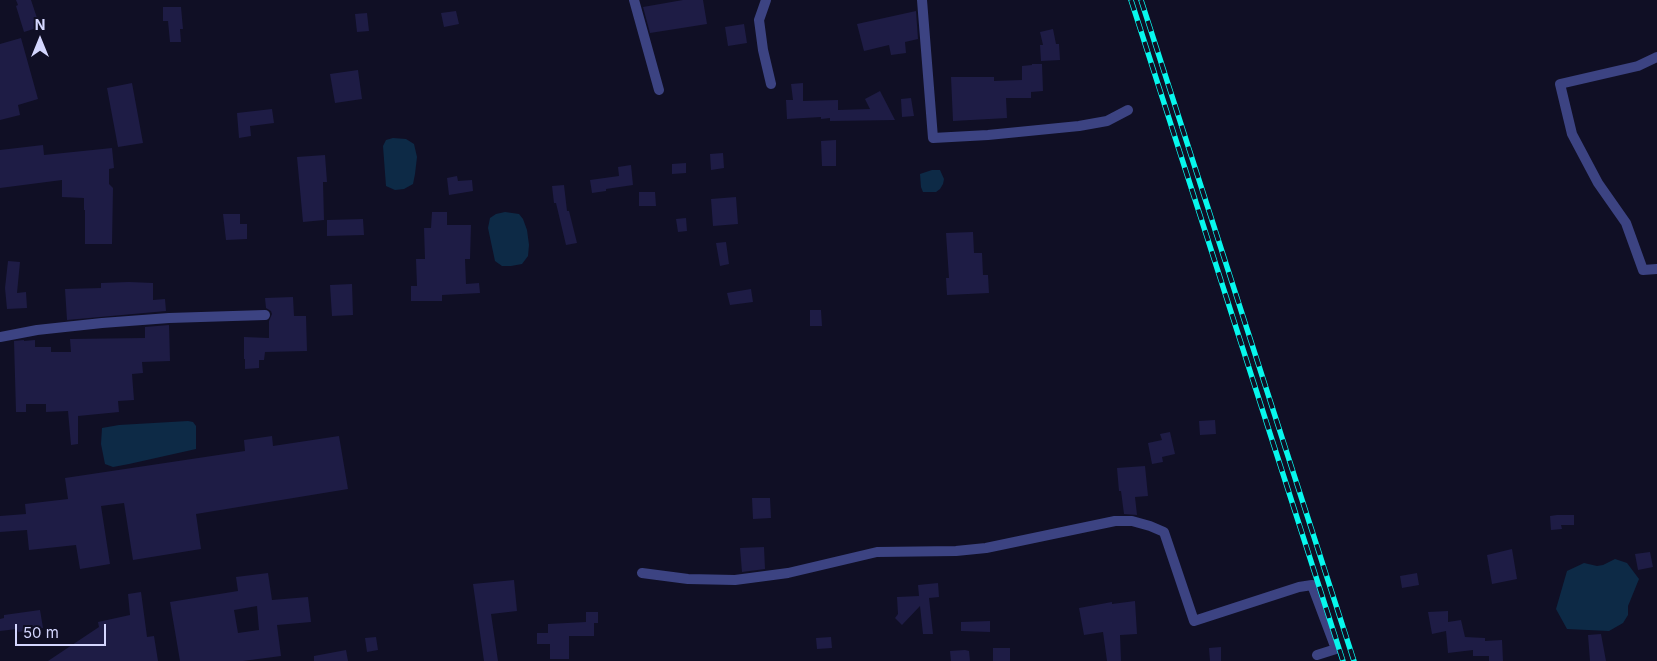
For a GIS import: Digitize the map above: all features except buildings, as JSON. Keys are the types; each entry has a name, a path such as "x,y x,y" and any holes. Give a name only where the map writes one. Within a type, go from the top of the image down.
{"street":[{"path":"634,0 659,90"},
{"path":"766,0 759,20 763,50 771,84"},
{"path":"922,0 933,138 988,136 1079,126 1107,121 1128,110"},
{"path":"1657,57 1638,66 1560,84 1572,134 1598,184 1626,223 1643,270 1657,268"},
{"path":"0,337 37,330 112,322 265,315"},
{"path":"642,573 688,579 735,580 788,573 877,552 956,551 986,548 1116,521 1132,521 1164,532 1194,621 1299,587 1312,585 1336,649 1317,655"}],"water":[{"path":"393,138 406,139 414,144 417,157 413,184 404,189 395,190 386,186 383,146 386,140"},
{"path":"932,170 940,170 944,179 943,184 936,192 923,192 920,174"},
{"path":"505,212 519,214 527,230 528,256 522,264 502,266 495,261 488,228 490,218"},
{"path":"193,422 196,426 196,449 113,467 105,464 101,444 102,428 119,425"},
{"path":"1615,559 1627,563 1639,579 1628,606 1628,615 1623,623 1609,631 1567,629 1556,609 1567,571 1584,563 1597,566"}],"railway":[{"path":"1131,0 1343,661"},
{"path":"1141,0 1354,661"}]}
